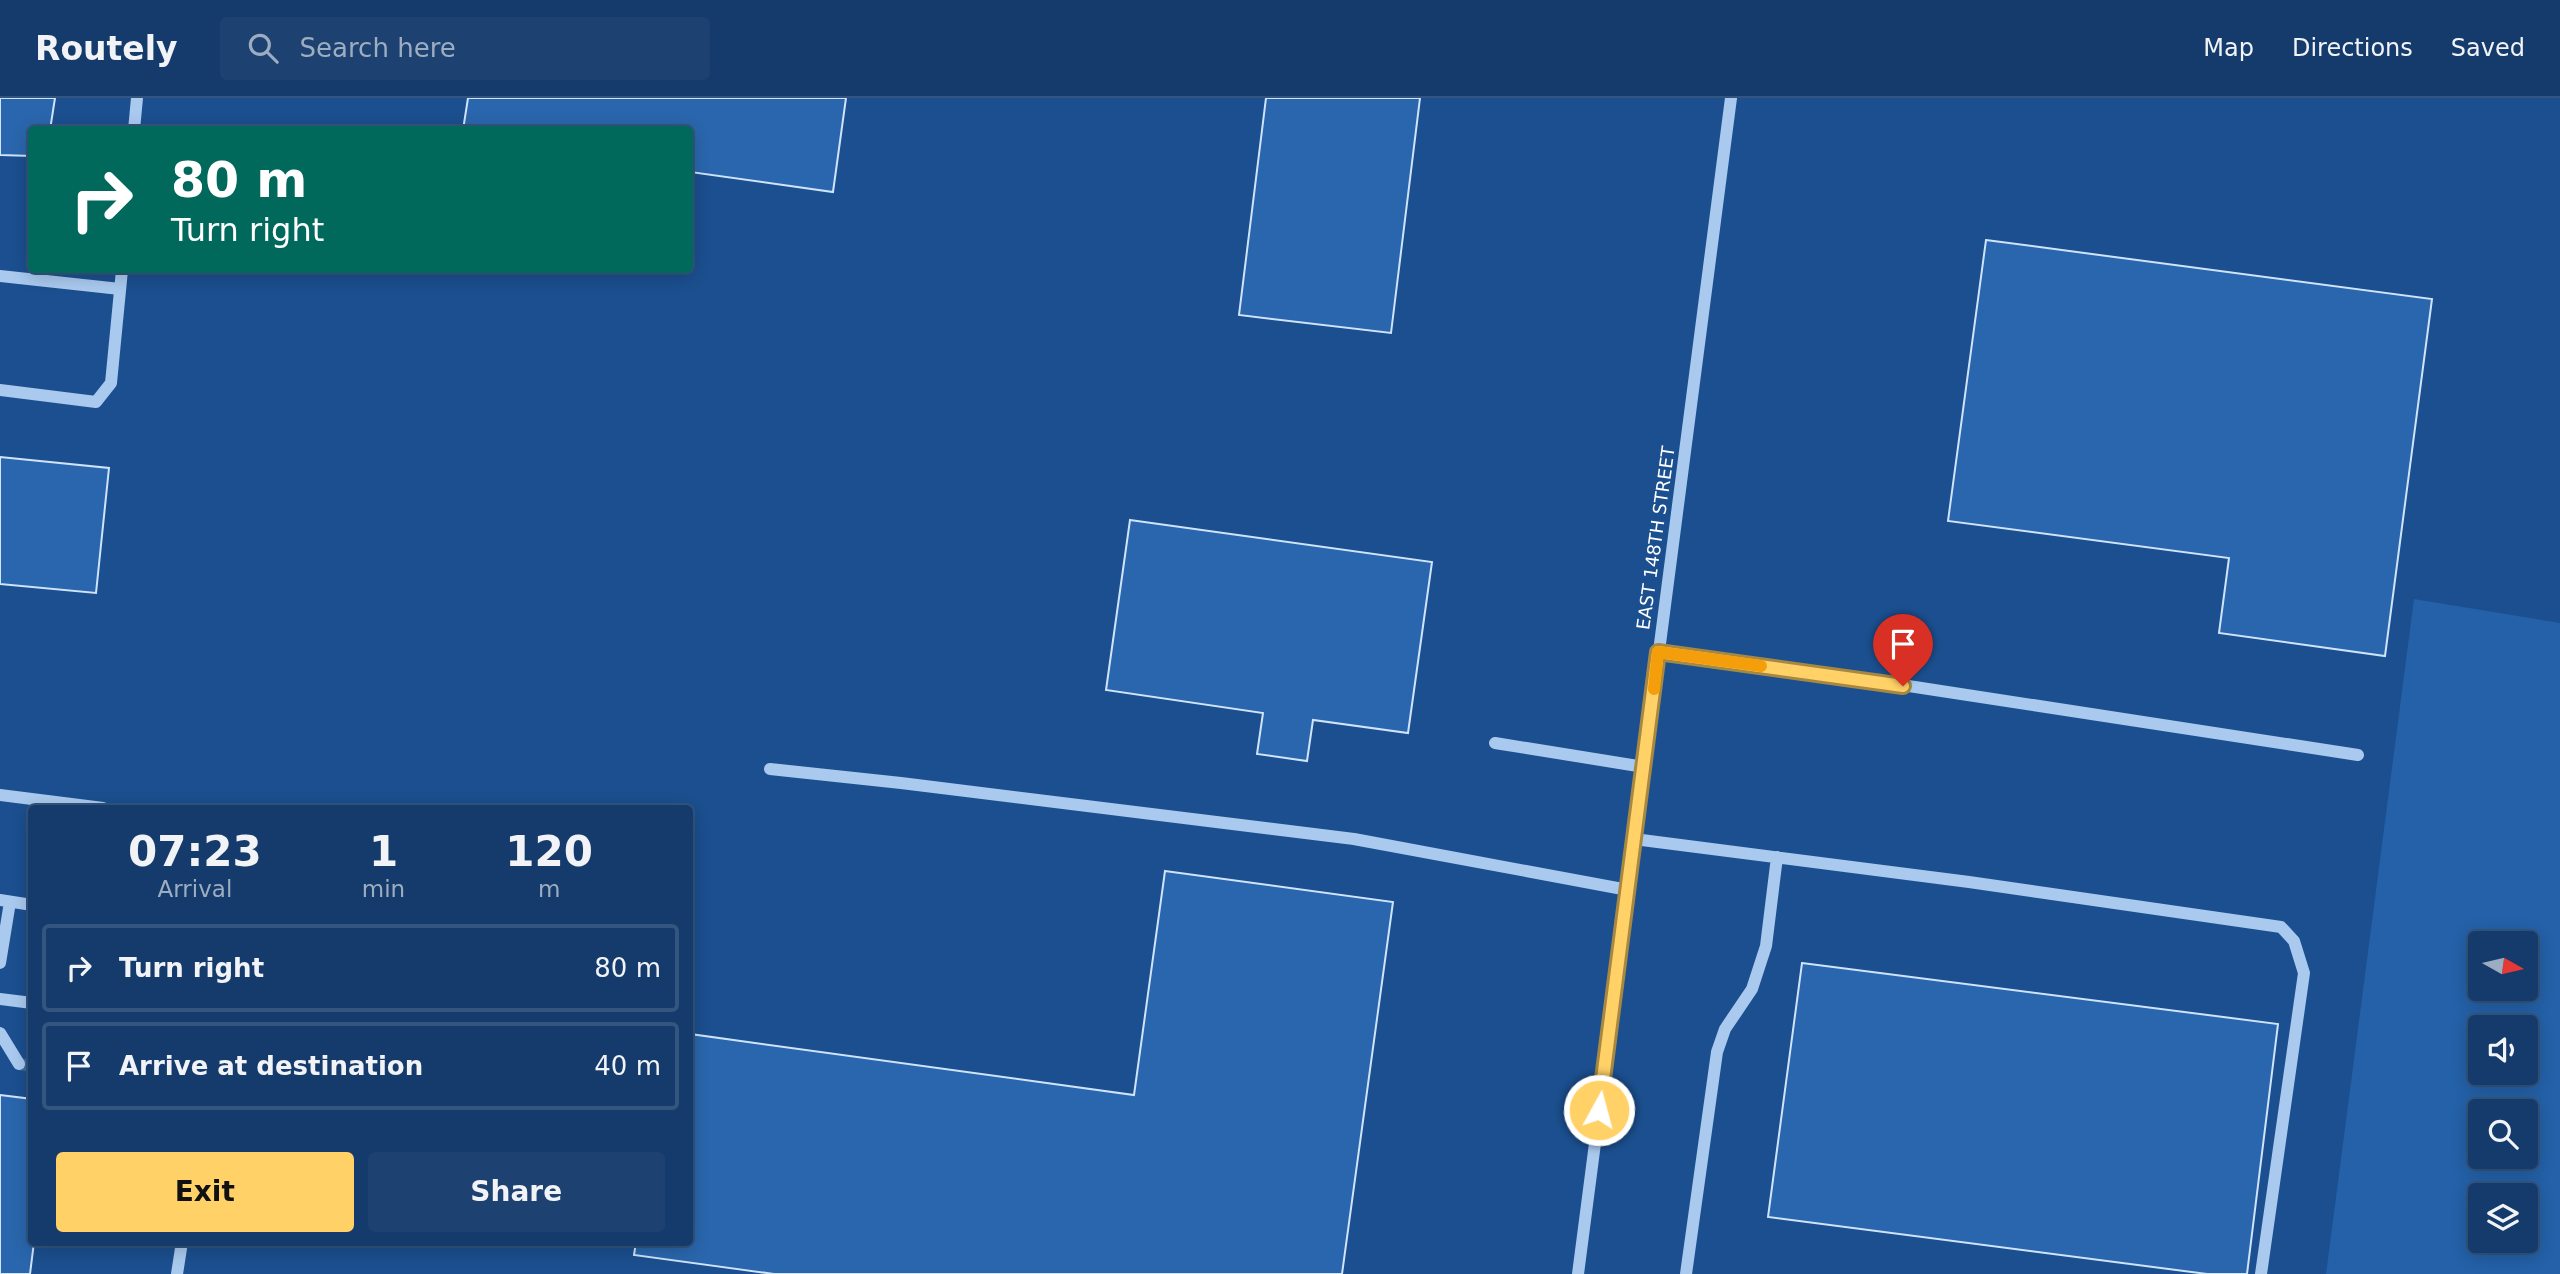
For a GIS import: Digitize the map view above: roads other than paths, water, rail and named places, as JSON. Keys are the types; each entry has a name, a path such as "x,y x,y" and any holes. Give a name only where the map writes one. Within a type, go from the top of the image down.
{"street":[{"path":"134,126 137,98"},
{"name":"EAST 148TH STREET","path":"1577,1274 1731,98"},
{"path":"0,390 96,402 111,383 121,273"},
{"path":"0,276 120,289"},
{"path":"1658,652 1850,677 2358,755"},
{"path":"1495,743 1644,766"},
{"path":"770,769 1354,839 1628,890"},
{"path":"0,795 79,805"},
{"path":"1634,839 2281,926 2294,941 2304,973 2261,1274"},
{"path":"1686,1274 1717,1052 1725,1029 1752,989 1766,946 1777,857"},
{"path":"0,962 5,901 28,904"},
{"path":"0,999 28,1002"},
{"path":"0,1033 19,1064"},
{"path":"177,1274 181,1246"}],"tunnel":[{"path":"19,1064 28,1065"}]}
